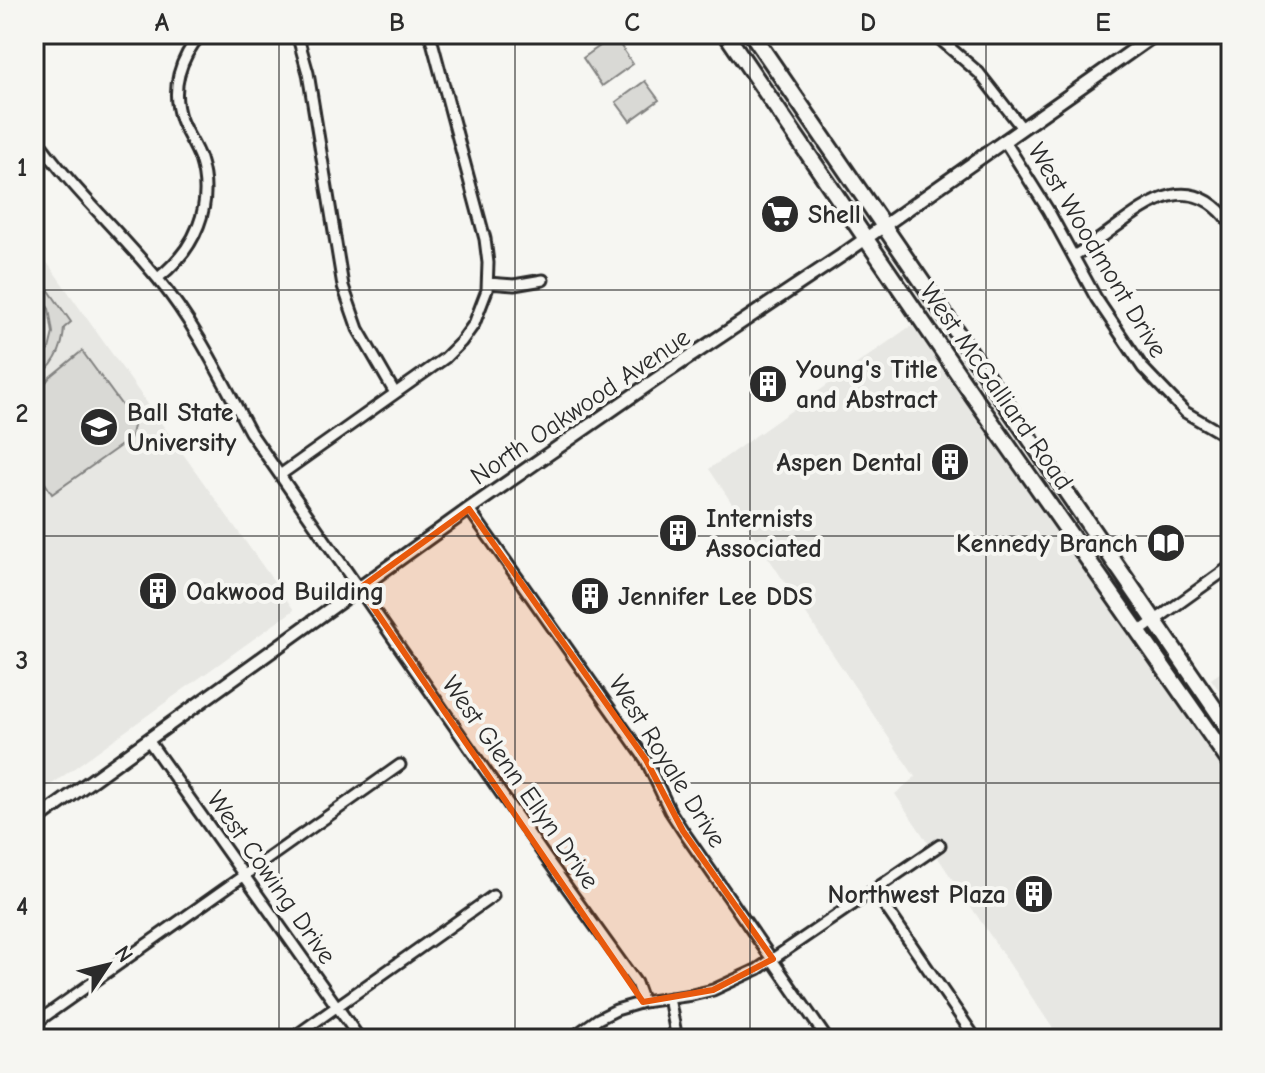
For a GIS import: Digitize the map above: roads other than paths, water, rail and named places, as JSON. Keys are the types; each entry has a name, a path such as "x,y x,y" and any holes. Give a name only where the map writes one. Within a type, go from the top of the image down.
{"main road":[{"name":"West McGalliard Road","path":"726,34 974,397 1231,764"},
{"name":"West McGalliard Road","path":"752,34 1231,732"}],"street":[{"path":"158,278 183,256 196,235 203,213 205,187 201,161 181,118 176,95 181,65 201,34"},
{"path":"297,34 308,73 343,286 358,329 395,393"},
{"path":"280,475 445,358 461,342 480,312 488,283 485,239 430,34"},
{"name":"North Oakwood Avenue","path":"34,822 469,509 883,227 1156,34"},
{"name":"West Woodmont Drive","path":"937,35 979,73 1022,128"},
{"name":"West Glenn Ellyn Drive","path":"34,135 87,201 158,278 188,321 250,432 636,983 643,1002"},
{"name":"West Woodmont Drive","path":"1004,140 1096,298 1154,382 1185,412 1231,439"},
{"path":"1073,256 1153,202 1179,193 1208,199 1231,224"},
{"path":"488,283 514,285 543,280"},
{"name":"West Royale Drive","path":"469,509 646,760 670,811 827,1039"},
{"path":"1139,632 1231,566"},
{"name":"West Cowing Drive","path":"148,740 360,1039"},
{"path":"34,1024 400,765"},
{"path":"570,1039 598,1019 643,1002 692,995 723,986 773,959 940,845"},
{"path":"874,890 976,1039"},
{"path":"291,1039 493,896"},
{"path":"669,998 677,1039"}],"place":[{"name":"Shell","path":"780,214"},
{"name":"Young's Title and Abstract","path":"768,384"},
{"name":"Ball State University","path":"99,427"},
{"name":"Aspen Dental","path":"950,462"},
{"name":"Internists Associated","path":"678,533"},
{"name":"Kennedy Branch","path":"1166,543"},
{"name":"Oakwood Building","path":"158,591"},
{"name":"Jennifer Lee DDS","path":"590,596"},
{"name":"Northwest Plaza","path":"1034,894"}]}
